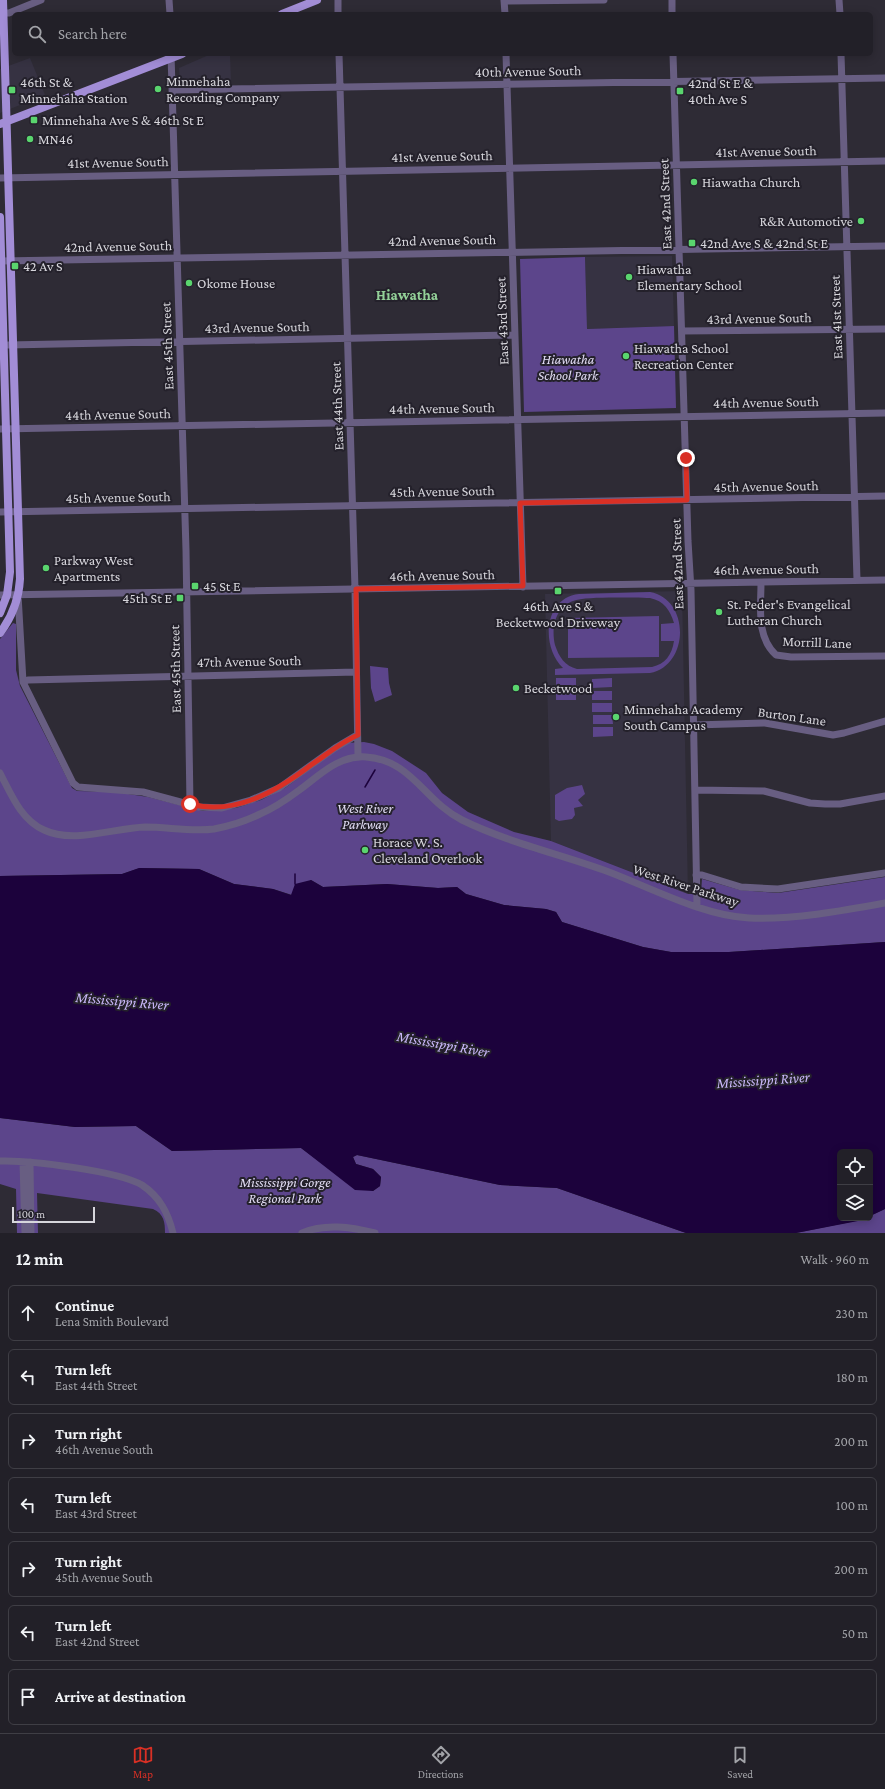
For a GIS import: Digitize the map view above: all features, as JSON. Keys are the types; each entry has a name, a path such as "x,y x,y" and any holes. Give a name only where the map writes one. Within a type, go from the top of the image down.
{"main road":[{"path":"0,633 10,617 18,595 20,573 17,512 11,261 4,178 3,0"},
{"path":"287,12 317,0"},
{"path":"4,123 171,56"},
{"path":"0,217 4,512 10,580 3,595 0,613"}],"street":[{"path":"2,13 41,0"},
{"path":"170,0 170,12"},
{"path":"338,0 338,12"},
{"path":"505,12 504,1 604,0"},
{"path":"672,0 672,12"},
{"path":"840,0 840,12"},
{"name":"East 45th Street","path":"171,56 185,509 190,804"},
{"name":"East 44th Street","path":"339,56 356,589 358,756"},
{"name":"East 43rd Street","path":"506,56 523,586"},
{"name":"East 42nd Street","path":"674,56 687,500 691,583 697,906"},
{"name":"East 41st Street","path":"841,56 857,580"},
{"name":"40th Avenue South","path":"172,90 885,78"},
{"name":"41st Avenue South","path":"4,178 885,162"},
{"name":"42nd Avenue South","path":"1,261 885,246"},
{"name":"43rd Avenue South","path":"682,331 885,329"},
{"name":"43rd Avenue South","path":"2,345 515,335"},
{"name":"44th Avenue South","path":"3,429 885,413"},
{"name":"45th Avenue South","path":"4,512 885,496"},
{"name":"46th Avenue South","path":"3,595 885,580"},
{"name":"Morrill Lane","path":"761,583 762,635 767,645 776,655 791,657 885,656"},
{"path":"18,595 23,682 73,783 84,788 121,789 143,792 207,808 222,808 251,800 279,788 335,748 358,735"},
{"name":"47th Avenue South","path":"23,682 28,680 188,675 356,672"},
{"name":"Burton Lane","path":"694,725 765,723 833,735 885,721"},
{"name":"West River Parkway","path":"0,773 15,802 30,821 42,829 62,836 76,836 131,828 161,827 197,830 223,827 262,813 299,791 335,763 358,756 379,758 398,766 412,777 438,804 451,814 484,830 528,847 591,866 664,895 728,915 749,918 815,913 885,903"},
{"path":"695,790 764,791 810,803 825,804 855,802 885,796"},
{"path":"696,875 702,875 741,887 778,889 885,873"},
{"path":"0,1161 26,1162 100,1173 141,1185 163,1206 167,1213 173,1233"},
{"path":"25,1233 27,1198 26,1162"},
{"path":"27,1198 31,1233"},
{"path":"302,1233 325,1227 375,1233"}],"shaded area":[{"path":"206,56 230,56 231,82 180,83 179,68"},
{"path":"30,58 45,95 0,113 0,69"},
{"name":"Hiawatha Elementary School","path":"672,256 674,326 587,329 585,257"},
{"name":"Minnehaha Academy South Campus","path":"682,591 688,894 551,841 545,594"}],"green space":[{"name":"Hiawatha School Park","path":"585,257 587,329 674,326 676,408 524,412 520,259"},
{"path":"650,592 663,597 672,606 678,619 680,632 678,646 672,658 663,668 650,673 555,675 555,669 563,668 556,659 551,648 549,625 552,614 558,604 567,597 579,594","holes":["580,599 655,599 666,607 671,614 674,623 661,624 661,641 674,641 670,655 661,664 652,667 577,669 569,666 558,653 554,639 554,626 558,613 567,604"]},
{"path":"659,616 659,657 568,658 568,618"},
{"name":"West River Parkway","path":"13,623 16,624 16,670 20,686 72,788 77,791 115,792 148,797 203,811 236,808 261,800 285,788 346,743 364,742 392,751 426,773 442,793 468,812 514,832 551,841 688,894 701,894 702,879 740,890 778,893 885,877 885,942 729,952 671,952 643,947 562,922 556,912 546,909 504,905 466,894 457,887 438,888 387,884 323,887 311,880 292,895 273,889 234,884 199,869 140,868 122,874 0,876 0,639"},
{"path":"370,666 388,668 389,683 392,695 375,702 371,688"},
{"path":"556,678 576,678 576,687 556,687"},
{"path":"612,678 612,687 592,688 592,679"},
{"path":"556,691 576,691 576,700 556,700"},
{"path":"592,691 612,691 612,700 592,700"},
{"path":"592,703 612,703 612,712 592,712"},
{"path":"593,715 612,715 613,724 593,724"},
{"path":"593,727 613,727 613,736 593,737"},
{"path":"582,785 585,794 578,800 583,806 574,808 575,815 572,819 559,821 555,819 555,795 567,788"},
{"name":"Mississippi Gorge Regional Park","path":"0,1118 75,1127 136,1126 172,1151 301,1148 335,1173 373,1191 380,1186 381,1177 373,1169 356,1164 353,1157 357,1155 500,1185 557,1188 686,1233 165,1233 165,1225 162,1216 153,1209 37,1193 38,1233 17,1233 16,1189 0,1184"},
{"path":"885,1209 885,1233 796,1233 855,1221 873,1221 873,1215"}],"water":[{"name":"Mississippi River","path":"139,868 199,869 234,884 273,889 291,895 295,884 311,880 323,887 387,884 438,888 457,887 466,894 504,905 546,909 556,912 562,922 643,947 671,952 729,952 885,942 885,1209 873,1215 873,1149 837,1149 837,1221 858,1221 796,1233 686,1233 557,1188 500,1185 357,1155 353,1157 356,1164 373,1169 381,1177 380,1186 373,1191 355,1190 301,1148 172,1151 136,1126 75,1127 0,1118 0,876 122,874"}],"waterway":[{"path":"365,787 375,770"},
{"path":"295,874 295,884"}],"place":[{"name":"Minnehaha Recording Company","path":"158,89"},
{"name":"46th St & Minnehaha Station","path":"12,90"},
{"name":"42nd St E & 40th Ave S","path":"680,91"},
{"name":"Minnehaha Ave S & 46th St E","path":"34,120"},
{"name":"MN46","path":"30,139"},
{"name":"Hiawatha Church","path":"694,182"},
{"name":"R&R Automotive","path":"861,221"},
{"name":"42nd Ave S & 42nd St E","path":"692,243"},
{"name":"42 Av S","path":"15,266"},
{"name":"Hiawatha Elementary School","path":"629,277"},
{"name":"Okome House","path":"189,283"},
{"name":"Hiawatha School Recreation Center","path":"626,356"},
{"name":"Parkway West Apartments","path":"46,568"},
{"name":"45 St E","path":"195,586"},
{"name":"46th Ave S & Becketwood Driveway","path":"558,591"},
{"name":"45th St E","path":"180,598"},
{"name":"St. Peder's Evangelical Lutheran Church","path":"719,612"},
{"name":"Becketwood","path":"516,688"},
{"name":"Minnehaha Academy South Campus","path":"616,717"},
{"name":"Horace W. S. Cleveland Overlook","path":"365,850"}],"district":[{"name":"Hiawatha","path":"407,295"}],"route":[{"path":"190,804 199,807 222,808 266,794 279,788 335,748 352,737 358,735 356,589 523,586 520,503 687,500 686,458"}]}
